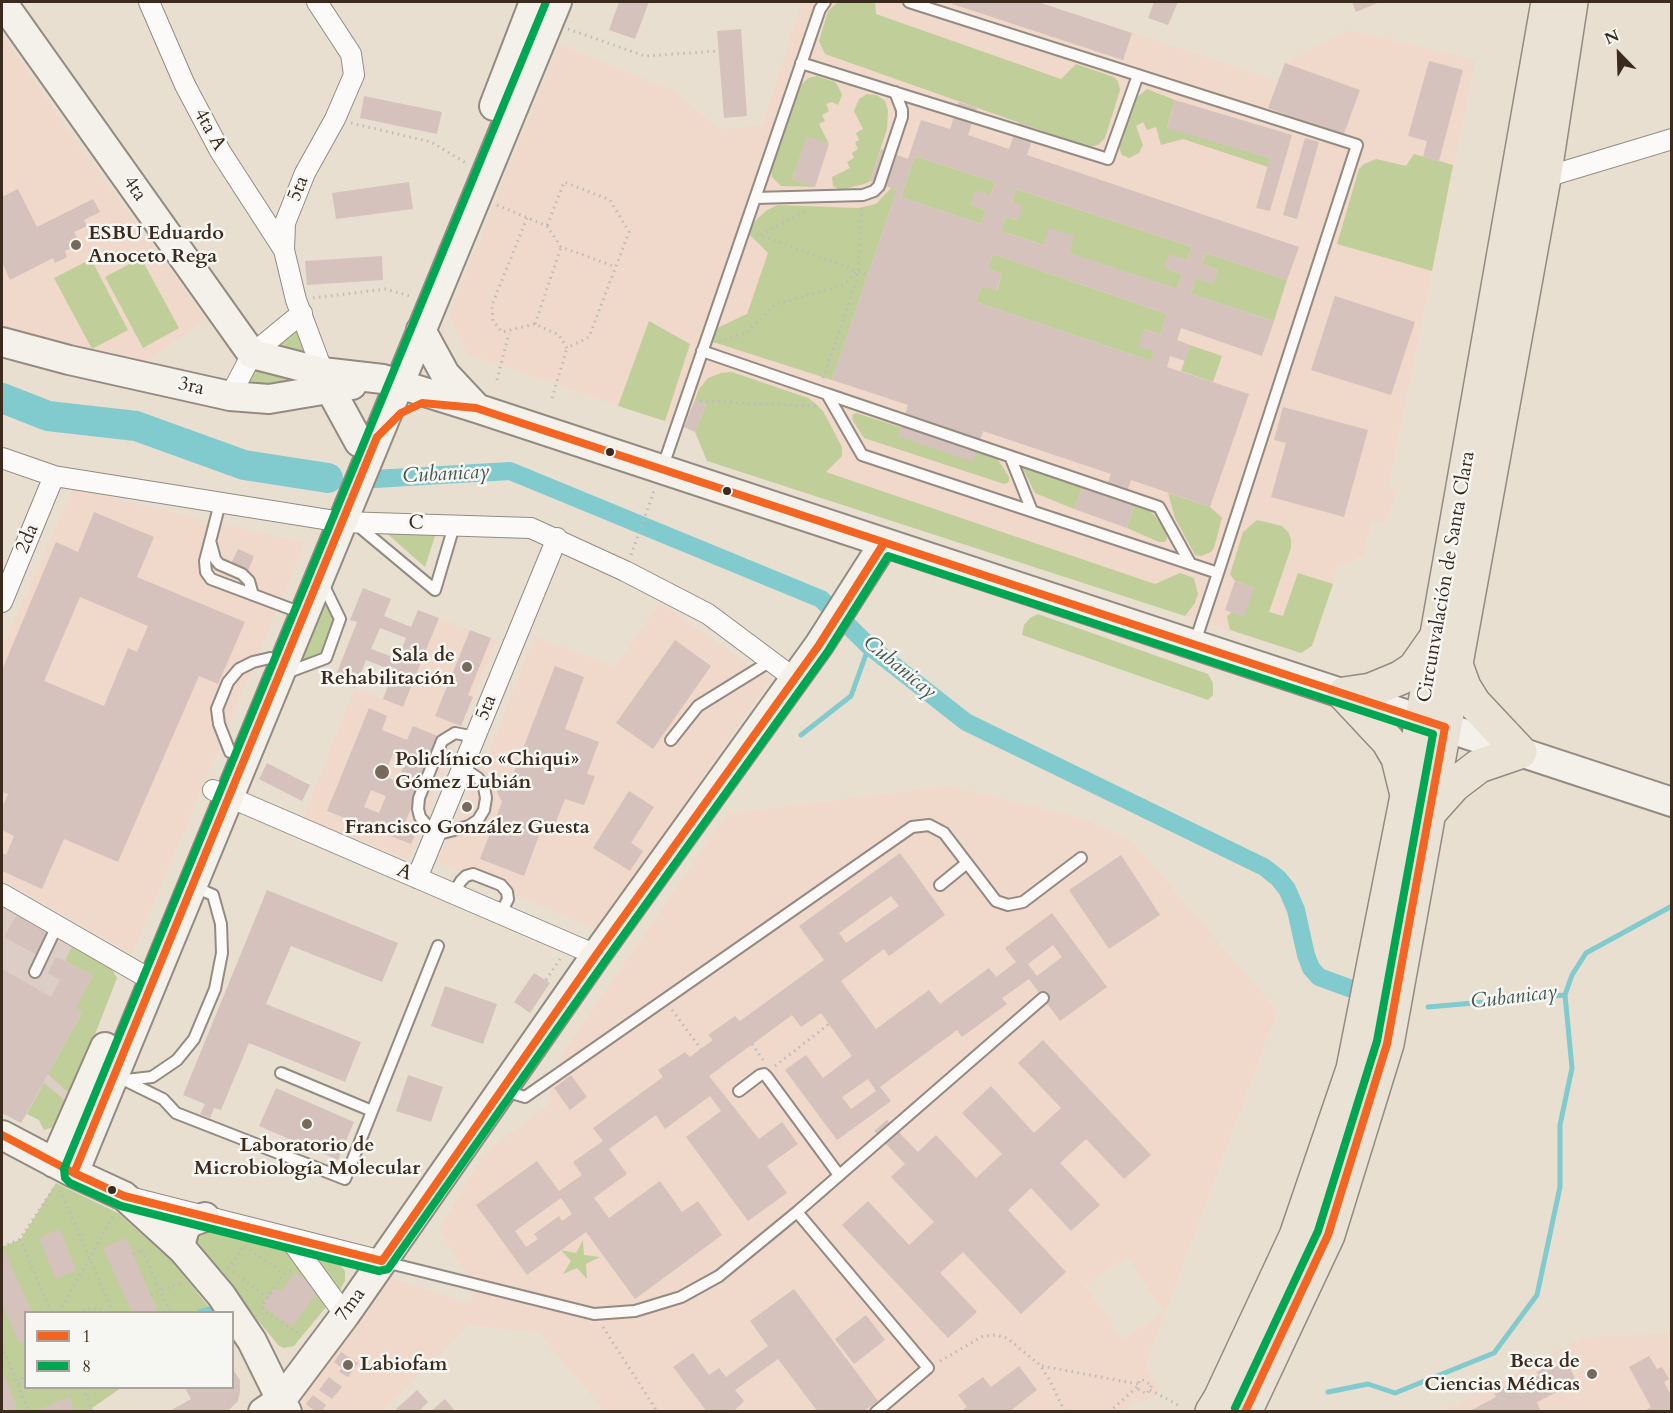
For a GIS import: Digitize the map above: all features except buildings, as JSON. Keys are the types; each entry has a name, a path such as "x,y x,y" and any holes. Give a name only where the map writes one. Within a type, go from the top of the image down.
{"highway":[{"name":"Circunvalación de Santa Clara","path":"1433,724 1456,665 1530,182 1548,2"},
{"name":"Circunvalación de Santa Clara","path":"1245,1412 1328,1235 1387,1044 1418,805 1433,724 1436,638 1530,182 1571,2"},
{"path":"1344,694 1371,690 1400,678 1414,669 1436,638"},
{"path":"1344,694 1388,741 1398,758 1418,805 1454,786 1479,766 1520,752 1474,703 1464,687 1456,665"},
{"name":"Circunvalación de Santa Clara","path":"1212,1412 1296,1236 1353,1069 1418,805"}],"main road":[{"name":"4ta","path":"2,2 252,354"},
{"path":"145,976 203,890 230,752 320,578 363,451 391,382 416,298 471,166 547,8"},
{"path":"391,382 421,330 476,196 547,8"},
{"path":"421,330 445,374 476,408"},
{"name":"3ra","path":"2,342 69,360 230,396 269,399 326,380"},
{"path":"252,354 326,380 391,382 476,408 654,478 884,543 1671,802"},
{"path":"326,380 363,451"},
{"path":"363,451 401,413 422,403 476,408"},
{"path":"53,1163 112,1074 145,976 274,667 291,609 342,515"},
{"name":"7ma","path":"278,1407 596,956 795,680 884,543"},
{"path":"53,1163 49,1149 58,1144 112,1074"},
{"path":"2,1135 53,1163 124,1196 183,1250 217,1268 221,1294 232,1311"},
{"path":"183,1250 181,1242 185,1228 191,1222 205,1217"},
{"path":"234,1314 252,1341 278,1407"}],"street":[{"name":"4ta A","path":"149,2 185,85 220,151 284,250"},
{"name":"5ta","path":"317,2 351,54 354,75 293,203 285,223 284,250 299,306 326,380"},
{"path":"1530,182 1671,139"},
{"path":"230,396 252,354 299,306"},
{"name":"C","path":"2,458 54,476 220,503 454,526 531,528 625,571 708,614 795,680"},
{"name":"2da","path":"2,602 54,476"},
{"name":"5ta","path":"417,878 557,538"},
{"name":"A","path":"221,794 596,956"},
{"path":"2,894 145,976"},
{"path":"124,1196 382,1261"},
{"path":"289,1238 345,1315"}],"lane":[{"path":"654,478 702,351 820,9 825,2"},
{"path":"909,2 1357,145 1194,645"},
{"path":"801,63 1108,159 1138,75"},
{"path":"755,198 869,194 879,186 902,117 902,110 895,92"},
{"path":"702,351 1159,507 1190,563"},
{"path":"823,392 835,407 862,455 1218,573"},
{"path":"1010,456 1032,511"},
{"path":"220,503 205,561 206,572 211,579 291,609"},
{"path":"342,515 435,590 454,526"},
{"path":"210,541 215,559 219,564 242,574 249,581 253,595"},
{"path":"671,740 698,706 769,662"},
{"path":"464,768 478,778 484,788 486,798 484,810 478,820 469,826 435,835 420,817 418,809 419,798 442,741 455,733 475,737"},
{"path":"502,1090 525,1097 912,827 929,825 944,833 996,901 1008,905 1023,902 1081,858"},
{"path":"939,885 967,863"},
{"path":"453,894 466,876 473,874 501,885 507,892 508,899 500,915"},
{"path":"112,1074 152,1077 177,1060 194,1040 215,989 222,953 220,924 203,890"},
{"path":"35,972 57,926"},
{"path":"112,1074 163,1099 176,1113 345,1179 438,946"},
{"path":"382,1261 594,1314 635,1311 681,1297 719,1276 797,1212 1043,998"},
{"path":"739,1091 767,1072 839,1175"},
{"path":"281,1073 372,1111"},
{"path":"797,1212 928,1368 876,1412"}],"path":[{"path":"547,8 645,56 719,51"},
{"path":"335,119 431,142 471,166"},
{"path":"547,226 564,182 610,200 629,232 589,337 567,348 552,398"},
{"path":"823,392 857,281 863,195"},
{"path":"476,196 547,226 561,247 616,267"},
{"path":"738,248 813,207 822,196"},
{"path":"528,218 492,305 493,321 502,332 535,324 559,335 567,348"},
{"path":"744,229 868,275"},
{"path":"535,324 561,247"},
{"path":"702,351 714,342 746,333 774,305 843,285 858,271"},
{"path":"299,306 386,289 416,298"},
{"path":"497,380 509,332"},
{"path":"695,400 835,407"},
{"path":"625,571 654,491 654,478"},
{"path":"546,980 569,945"},
{"path":"664,1000 701,1049"},
{"path":"752,1044 767,1072 829,1024"},
{"path":"2,1247 21,1239 56,1183 113,1311"},
{"path":"60,1311 124,1196"},
{"path":"21,1239 51,1311"},
{"path":"235,1241 284,1274"},
{"path":"151,1295 217,1268 244,1245"},
{"path":"142,1250 170,1311"},
{"path":"308,1264 284,1274 262,1306 267,1313 321,1347"},
{"path":"217,1268 268,1298"},
{"path":"80,1311 89,1308 99,1308 105,1311"},
{"path":"594,1314 656,1412"},
{"path":"928,1368 983,1336 995,1335 1007,1338 1040,1365 1065,1412"},
{"path":"2,1346 29,1412"},
{"path":"1040,1365 1137,1386 1147,1394 1152,1386 1141,1379 1137,1386 1109,1412"},
{"path":"18,1386 24,1376"},
{"path":"83,1389 93,1412"},
{"path":"1150,1390 1180,1406"}],"shaded area":[{"path":"802,2 1038,2 1278,81 1285,63 1350,30 1475,60 1388,486 1396,491 1386,522 1372,521 1362,556 1337,568 1312,646 1301,653 707,461 695,432 467,354 449,315 559,44 673,90 719,129 762,126"},
{"name":"ESBU Eduardo Anoceto Rega","path":"2,34 69,132 206,319 136,368 2,329"},
{"path":"73,489 305,543 132,954 2,879 2,649"},
{"path":"660,603 770,679 597,930 436,861 493,743 535,636 615,667"},
{"name":"Policlínico «Chiqui» Gómez Lubián","path":"439,618 496,640 408,859 303,818 355,688 404,707"},
{"path":"950,786 1084,819 1131,840 1277,1011 1145,1366 1159,1389 1154,1398 1131,1403 1124,1411 604,1411 539,1332 470,1325 382,1411 301,1411 298,1405 389,1277 471,1304 473,1285 439,1230 484,1153 546,1107 563,1053 727,814","holes":["1127,1256 1164,1312 1123,1340 1085,1285"]},
{"path":"2,906 111,968 117,978 68,1103 53,1127 44,1130 39,1120 27,1114 21,1123 2,1113"},
{"name":"Beca de Ciencias Médicas","path":"1671,1334 1671,1411 1444,1412 1583,1337"}],"green space":[{"path":"838,2 875,2 876,14 1061,79 1076,64 1114,77 1118,81 1120,90 1105,138 1098,145 1088,147 825,54 819,41 828,11"},
{"path":"817,76 835,82 842,95 838,105 832,102 826,104 829,111 822,115 825,121 819,124 829,144 807,137 792,179 815,187 781,186 772,177 771,169 801,85 808,78"},
{"path":"1147,89 1175,100 1167,127 1270,158 1268,167 1183,139 1161,145 1156,127 1147,130 1143,122 1136,126 1143,145 1139,153 1129,158 1122,155 1118,145 1135,99"},
{"path":"867,94 877,95 885,101 888,110 887,129 870,181 840,190 833,186 832,177 850,168 847,162 854,158 852,153 858,149 855,142 859,140 856,133 863,129 854,111 859,99"},
{"path":"1414,154 1453,165 1432,271 1337,244 1359,169 1376,159 1406,166"},
{"path":"915,156 995,182 991,195 971,205 986,210 981,224 901,197"},
{"path":"891,188 897,190 832,380 710,341 713,330 747,314 768,253 747,232 767,210 778,205 858,208 876,204"},
{"path":"1016,189 1192,247 1187,260 1169,255 1165,268 1182,274 1177,289 1001,231 1006,216 1017,220 1022,206 1012,202"},
{"path":"1206,253 1287,280 1274,321 1191,294 1196,278 1213,283 1218,270 1202,264"},
{"path":"993,254 1167,314 1160,335 1145,329 1154,352 1151,361 976,302 982,286 997,290 1002,274 988,269"},
{"path":"141,258 179,328 143,348 105,277"},
{"path":"91,259 128,330 92,349 54,278"},
{"path":"649,321 690,344 665,421 618,406"},
{"path":"300,329 309,359 276,346"},
{"path":"1190,345 1222,356 1213,382 1181,371"},
{"path":"253,363 314,384 243,385"},
{"path":"732,372 808,398 823,411 842,447 842,456 826,472 1155,584 1180,573 1194,578 1198,594 1195,603 1185,616 707,461 695,432 706,405 695,400 699,389 708,378"},
{"path":"856,413 997,458 1009,477 1009,482 1004,484 864,438 853,421 852,415"},
{"path":"1021,465 1083,486 1074,509 1035,493"},
{"path":"1168,493 1210,507 1222,518 1211,552 1201,556 1195,555 1175,518"},
{"path":"1135,504 1155,516 1166,532 1167,540 1159,542 1127,528"},
{"path":"1257,520 1282,526 1289,533 1291,540 1291,548 1269,612 1283,616 1298,573 1333,584 1312,646 1301,653 1230,630 1227,617 1254,588 1235,581 1230,574 1243,532"},
{"path":"384,531 436,533 425,567"},
{"path":"324,600 335,621 322,653 299,662"},
{"path":"1038,614 1208,674 1213,683 1213,695 1208,700 1022,635 1024,625"},
{"path":"72,946 111,968 117,978 71,1095 48,1074 82,1012 75,1009 93,975 65,961"},
{"path":"44,1083 68,1103 60,1121 44,1130 39,1120 27,1114"},
{"path":"56,1183 118,1213 171,1260 212,1311 24,1311 24,1389 120,1389 92,1408 93,1411 2,1411 2,1247 21,1239"},
{"path":"202,1225 339,1264 345,1271 345,1281 294,1346 284,1348 279,1346 192,1240"},
{"path":"583,1240 584,1255 600,1257 586,1264 587,1279 577,1268 563,1274 571,1261 561,1250 576,1253"}],"waterway":[{"name":"Cubanicay","path":"2,398 48,416 136,426 244,465 328,478"},
{"name":"Cubanicay","path":"375,479 510,471 821,599 869,646 966,722 1264,867 1287,889 1296,910 1311,968 1319,977 1349,988"},
{"path":"801,735 851,696 869,646"},
{"name":"Cubanicay","path":"1428,1007 1565,995 1572,975 1586,953 1672,906"},
{"path":"1328,1392 1368,1384 1395,1393 1494,1353 1537,1295 1560,1187 1560,1125 1572,1068 1565,995"},
{"path":"203,1311 210,1309"}],"transit line":[{"name":"8","path":"546,2 64,1169 65,1178 70,1183 121,1206 379,1271 388,1269 605,961 828,651 888,556 1433,734 1377,1041 1318,1231 1235,1408"},
{"name":"1","path":"74,1173 377,437 401,413 422,403 476,408 1445,727 1387,1044 1328,1235 1245,1412"},
{"name":"1","path":"2,1135 124,1196 382,1261 596,955 819,645 884,543"}],"place":[{"name":"ESBU Eduardo Anoceto Rega","path":"76,245"},
{"name":"Sala de Rehabilitación","path":"467,667"},
{"name":"Policlínico «Chiqui» Gómez Lubián","path":"382,772"},
{"name":"Francisco González Guesta","path":"467,807"},
{"name":"Laboratorio de Microbiología Molecular","path":"307,1124"},
{"name":"Labiofam","path":"348,1365"},
{"name":"Beca de Ciencias Médicas","path":"1592,1374"}]}
